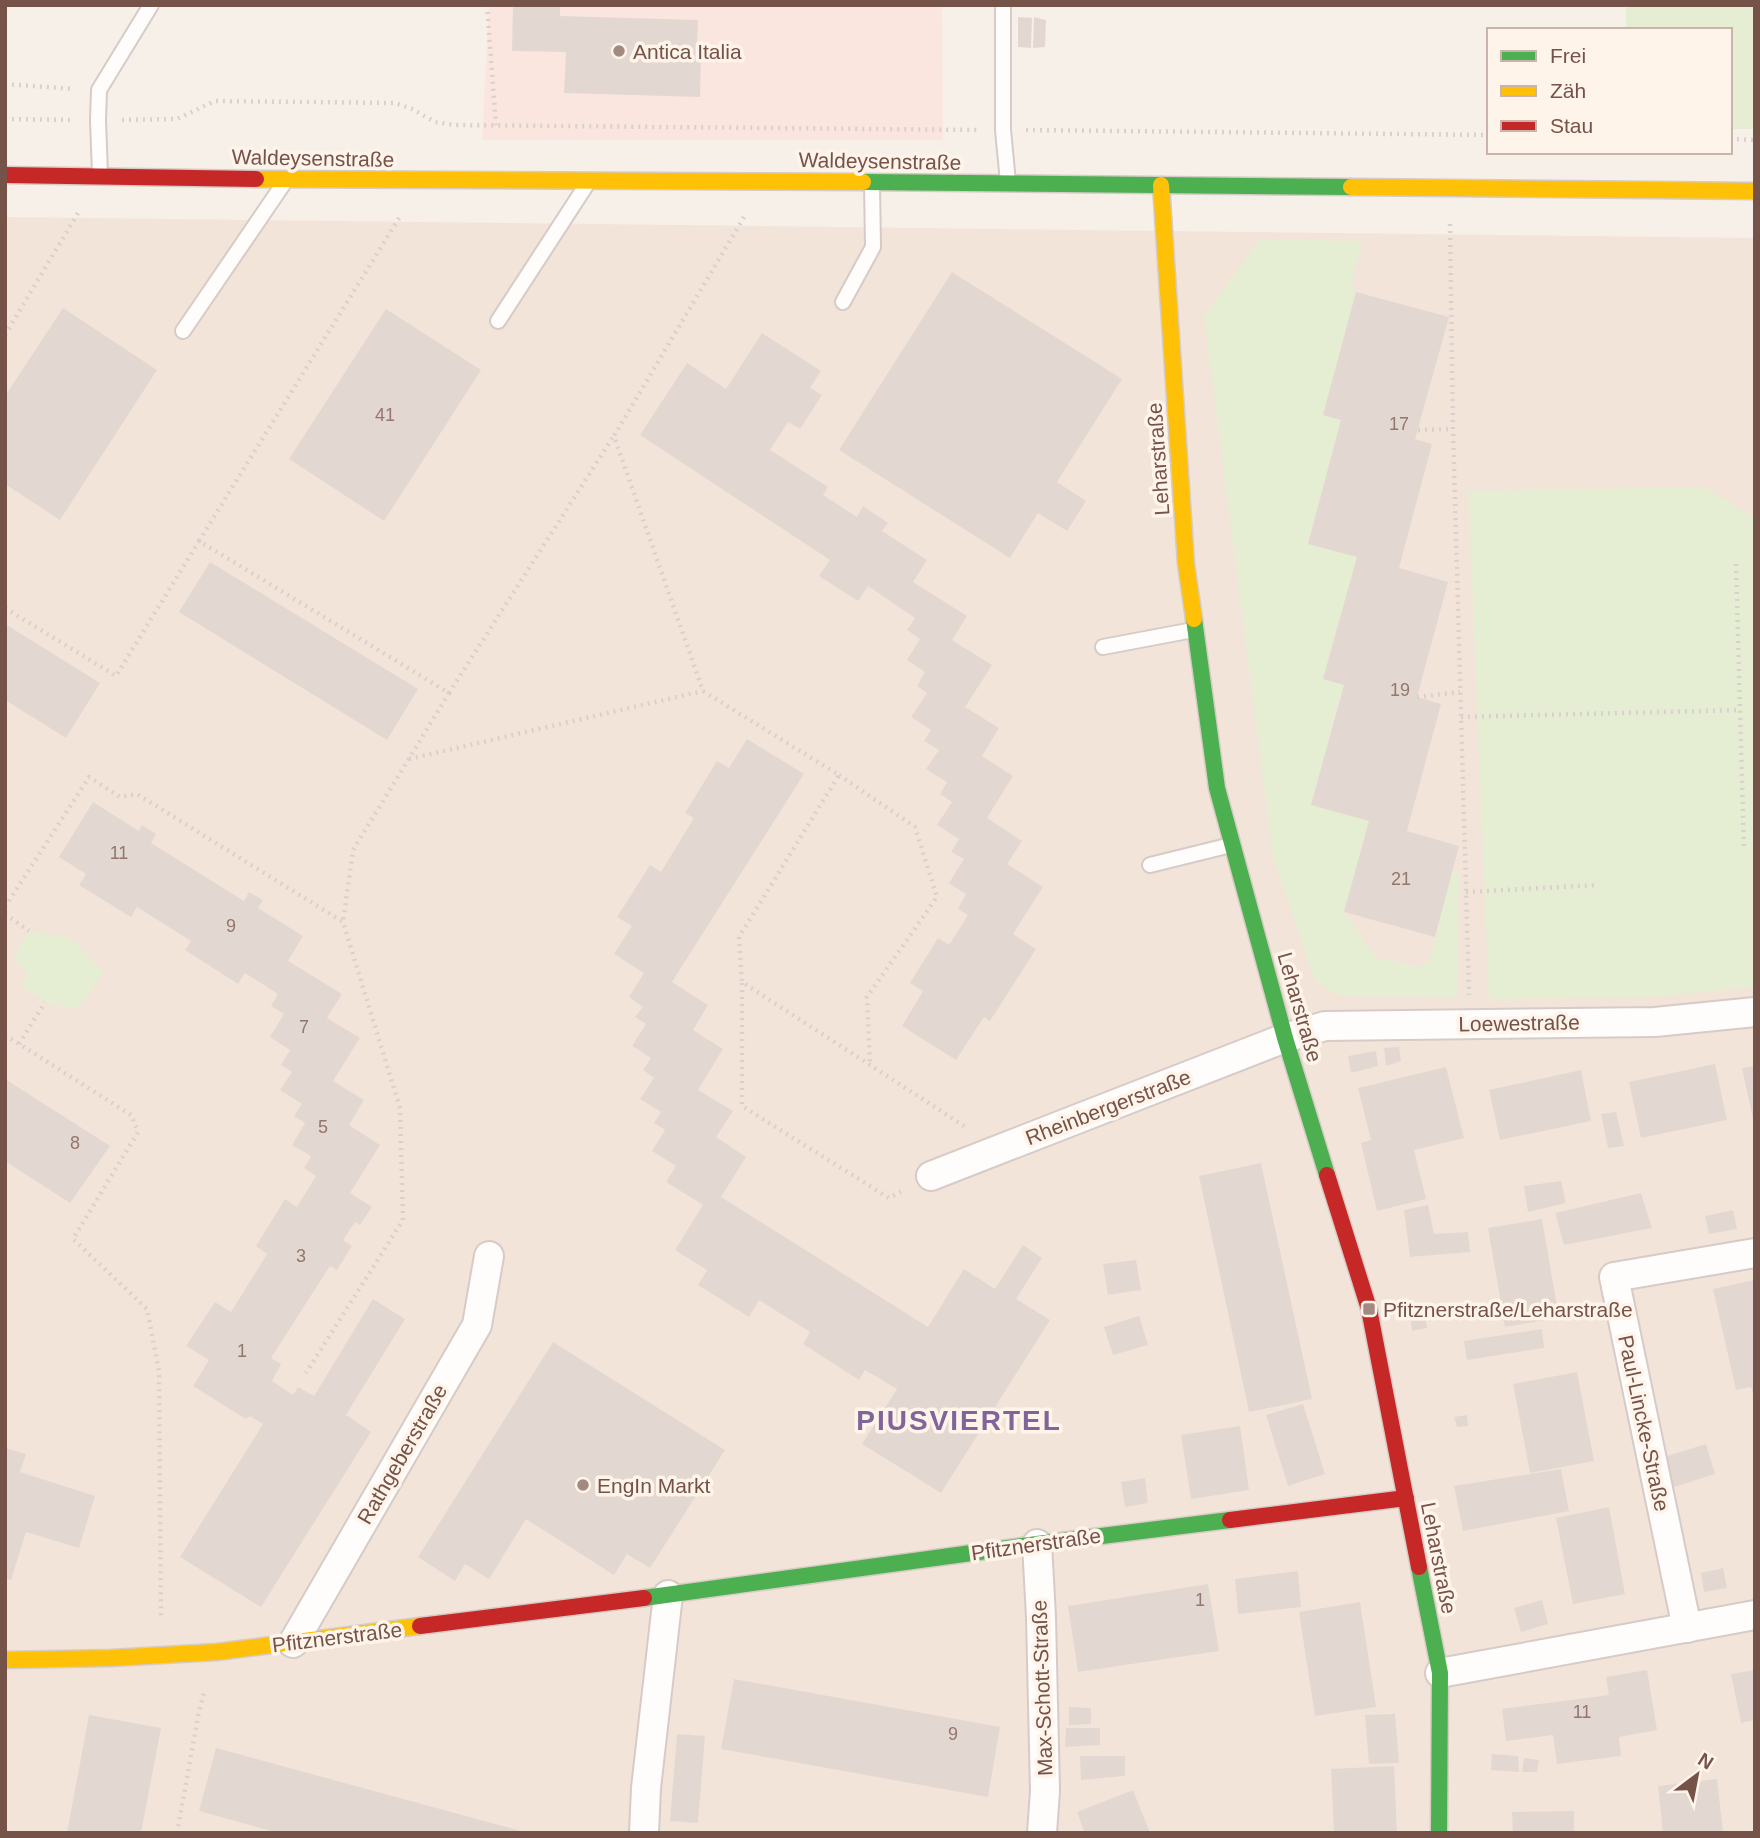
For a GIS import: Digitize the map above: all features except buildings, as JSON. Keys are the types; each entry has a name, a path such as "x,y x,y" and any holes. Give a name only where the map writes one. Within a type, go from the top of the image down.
{"street":[{"name":"Waldeysenstraße","path":"5,174 286,179 1755,191"},
{"name":"Leharstraße","path":"1161,185 1186,564 1217,788 1286,1038 1368,1309 1440,1673 1440,1833"},
{"name":"Loewestraße","path":"1286,1038 1325,1026 1655,1022 1755,1012"},
{"name":"Rheinbergerstraße","path":"931,1177 1286,1038"},
{"name":"Paul-Lincke-Straße","path":"1687,1628 1614,1277 1755,1253"},
{"name":"Rathgeberstraße","path":"293,1643 477,1325 489,1256"},
{"name":"Pfitznerstraße","path":"5,1660 161,1657 216,1652 1406,1498"},
{"name":"Max-Schott-Straße","path":"1037,1544 1045,1791 1042,1833"},
{"path":"644,1833 646,1788 668,1595"},
{"path":"1440,1673 1755,1615"}],"lane":[{"path":"100,177 97,120 99,90 151,5"},
{"path":"1003,5 1003,130 1008,183"},
{"path":"183,331 286,179"},
{"path":"498,321 590,180"},
{"path":"843,302 873,247 872,182"},
{"path":"1103,647 1195,630"},
{"path":"1150,865 1233,845"}],"path":[{"path":"487,5 496,125"},
{"path":"5,85 99,90"},
{"path":"5,119 177,119 215,101 395,103 435,122 454,125 1487,135"},
{"path":"1732,139 1755,140"},
{"path":"5,335 100,177"},
{"path":"5,608 116,676 423,180"},
{"path":"306,1373 403,1220 400,1108 343,922 353,850 449,693 614,436 766,181"},
{"path":"1449,188 1469,1024"},
{"path":"1418,430 1453,429"},
{"path":"614,436 703,691 839,775 915,827 937,897 867,997 870,1065"},
{"path":"199,541 449,693"},
{"path":"1736,564 1744,848"},
{"path":"408,759 703,691"},
{"path":"1417,697 1460,692"},
{"path":"1461,717 1740,710"},
{"path":"839,775 739,937 742,982 742,1106 889,1198 931,1177"},
{"path":"5,907 89,777 120,796 137,794 343,922"},
{"path":"1457,854 1465,856"},
{"path":"1466,892 1600,885"},
{"path":"5,914 29,931"},
{"path":"742,982 1000,1150"},
{"path":"19,1044 45,1002"},
{"path":"5,1035 131,1115 138,1132 73,1239 147,1309 159,1371 161,1657"},
{"path":"177,1833 199,1711 216,1652"}],"shaded area":[{"path":"489,5 942,5 943,140 482,140"},
{"path":"5,217 1755,238 1755,1833 5,1833"}],"green space":[{"path":"1626,5 1755,5 1755,129 1732,129 1732,28 1626,28"},
{"path":"1260,239 1362,241 1351,287 1356,292 1323,415 1341,420 1308,543 1357,557 1324,678 1344,685 1311,805 1369,821 1344,912 1377,958 1420,967 1429,962 1452,871 1459,871 1458,997 1340,996 1315,981 1273,858 1204,316"},
{"path":"1704,487 1755,518 1755,987 1651,997 1489,999 1468,491"},
{"path":"29,931 72,939 104,973 77,1009 49,1004 21,986 29,973 13,959"}],"traffic: fast":[{"path":"863,182 1351,187"},
{"path":"1194,619 1217,788 1285,1038 1327,1175"},
{"path":"644,1598 1230,1520"},
{"path":"1419,1567 1440,1673 1439,1833"}],"traffic: slow":[{"path":"256,179 863,182"},
{"path":"1161,185 1186,564 1194,619"},
{"path":"1351,187 1755,191"},
{"path":"5,1660 217,1652 420,1626"}],"traffic: jam":[{"path":"5,175 256,179"},
{"path":"1327,1175 1369,1309 1419,1567"},
{"path":"1230,1520 1406,1498"},
{"path":"420,1626 644,1598"}],"place":[{"name":"Antica Italia","path":"619,51"},
{"name":"Pfitznerstraße/Leharstraße","path":"1369,1309"},
{"name":"EngIn Markt","path":"583,1485"}],"district":[{"name":"PIUSVIERTEL","path":"959,1420"}]}
